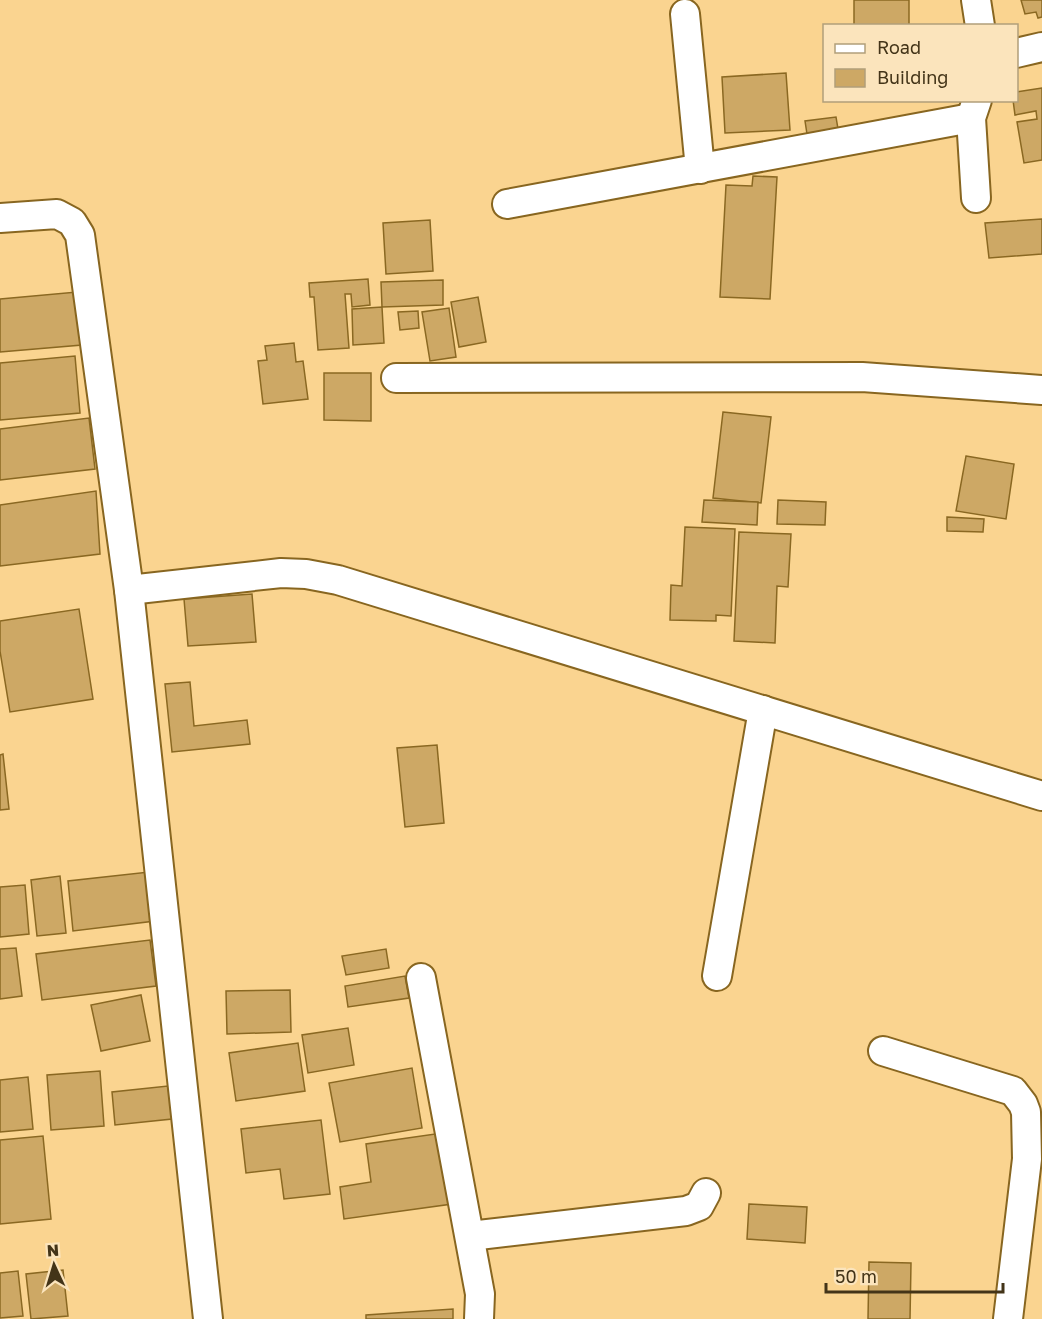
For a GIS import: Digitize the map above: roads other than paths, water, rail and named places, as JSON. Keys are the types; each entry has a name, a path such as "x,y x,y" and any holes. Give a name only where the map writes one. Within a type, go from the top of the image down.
{"street":[{"path":"976,0 980,24"},
{"path":"685,14 700,169"},
{"path":"1018,52 1042,47"},
{"path":"507,204 700,169 974,109 976,198"},
{"path":"0,218 57,214 72,222 80,235 129,590 208,1319"},
{"path":"396,378 862,377 1042,390"},
{"path":"129,590 281,573 306,574 338,580 1042,796"},
{"path":"717,976 763,710"},
{"path":"421,978 480,1294 479,1319"},
{"path":"883,1051 1013,1092 1023,1104 1026,1112 1027,1159 1008,1319"},
{"path":"470,1236 686,1211 699,1206 706,1193"}]}
